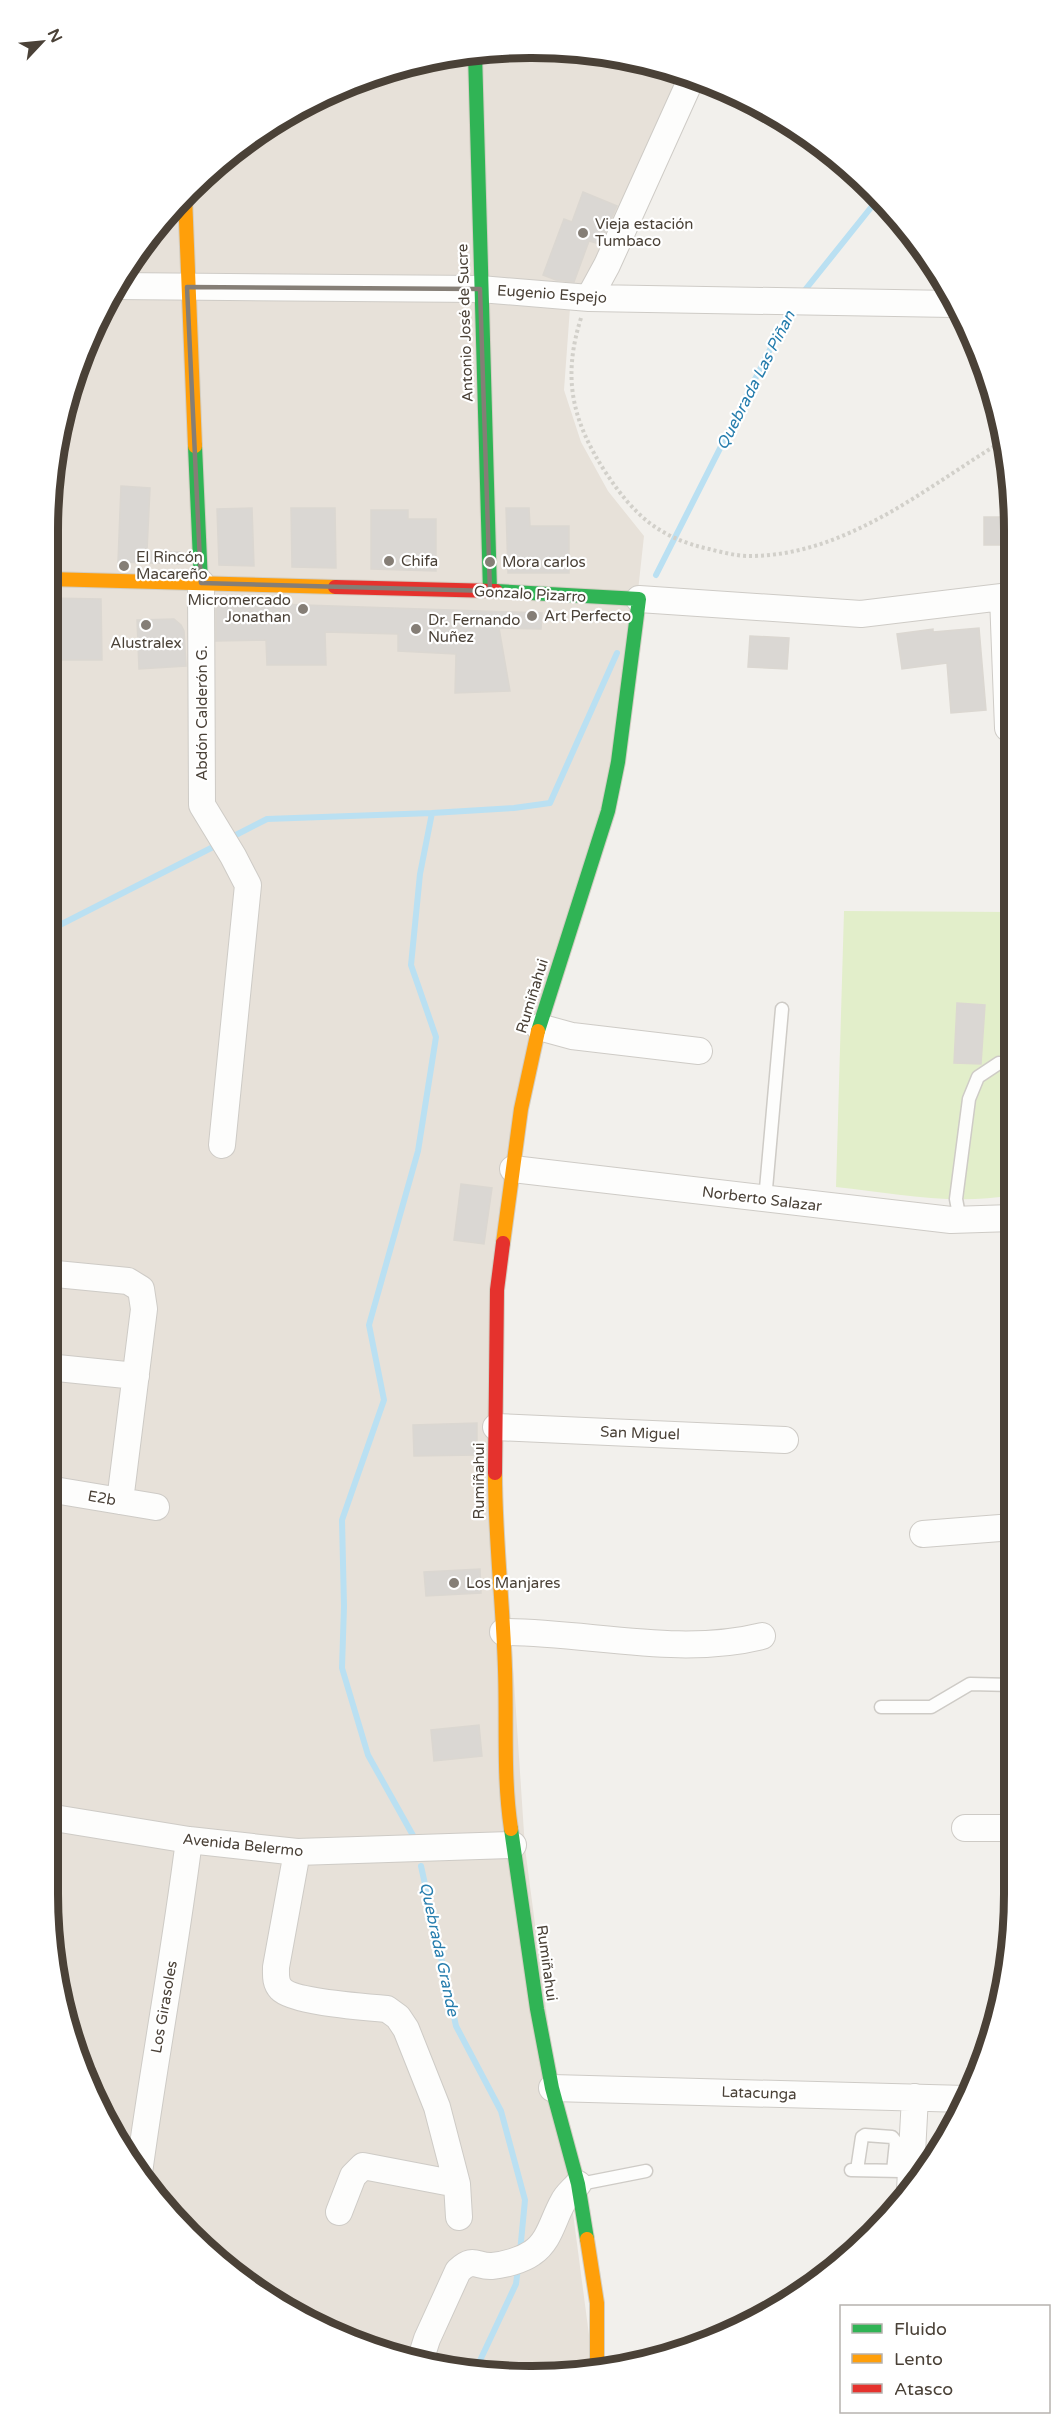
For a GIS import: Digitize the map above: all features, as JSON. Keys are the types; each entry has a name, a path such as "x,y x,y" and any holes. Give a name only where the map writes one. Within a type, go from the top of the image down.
{"street":[{"name":"Antonio José de Sucre","path":"475,62 490,591"},
{"path":"589,298 607,265 688,86"},
{"name":"Abdón Calderón G.","path":"185,209 201,583 202,805 248,885 222,1145"},
{"name":"Eugenio Espejo","path":"127,286 480,289 589,298 945,304"},
{"name":"Gonzalo Pizarro","path":"58,579 490,591 639,598 861,614 1004,596"},
{"name":"Rumiñahui","path":"597,2361 597,2303 578,2184 552,2088 537,2009 507,1801 506,1668 495,1520 497,1290 521,1109 539,1027 608,812 618,762 639,598"},
{"path":"539,1027 572,1036 699,1051"},
{"name":"Norberto Salazar","path":"513,1169 765,1200 960,1220 1004,1218"},
{"path":"58,1274 128,1281 141,1289 144,1309 120,1501"},
{"path":"58,1368 136,1376"},
{"name":"San Miguel","path":"496,1427 785,1440"},
{"name":"E2b","path":"58,1491 156,1507"},
{"path":"923,1534 1004,1528"},
{"path":"503,1632 540,1632 700,1644 735,1641 762,1635"},
{"name":"Avenida Belermo","path":"58,1819 189,1840 297,1852 513,1845"},
{"path":"965,1828 1004,1828"},
{"name":"Los Girasoles","path":"141,2162 154,2061 176,1944 189,1840"},
{"path":"297,1852 276,1966 279,1987 293,1997 387,2009 398,2017 406,2029 437,2107 458,2184 459,2217"},
{"name":"Latacunga","path":"552,2088 957,2099"},
{"path":"905,2177 915,2097"},
{"path":"339,2212 352,2176 363,2166 458,2184"},
{"path":"422,2353 458,2271 474,2262 490,2266 527,2256 545,2241 563,2201 578,2184"}],"lane":[{"path":"765,1200 782,1009"},
{"path":"960,1220 956,1199 969,1099 978,1077 999,1063"},
{"path":"881,1707 932,1707 970,1684 1004,1685"},
{"path":"865,2135 892,2137 896,2142 905,2177 854,2170 862,2137 865,2135"},
{"path":"578,2184 646,2171"}],"path":[{"path":"589,298 576,334 570,360 571,386 577,413 599,459 624,499 645,522 669,536 688,543 747,556 776,555 804,549 879,519 995,446"}],"highlighted area":[{"path":"187,287 480,289 490,591 201,583"}],"shaded area":[{"path":"531,58 623,68 680,83 595,274 570,308 564,390 581,442 608,491 644,536 622,737 525,1101 492,1347 525,1848 593,2362 531,2366 469,2362 409,2350 379,2341 350,2331 295,2303 268,2287 219,2249 176,2206 138,2157 94,2075 68,1986 58,1894 58,531 63,469 75,409 94,350 138,268 176,219 219,176 243,156 268,138 322,107 379,84 439,68"}],"green space":[{"path":"844,911 1004,912 1004,1196 946,1199 836,1187"}],"building":[{"name":"Vieja estación Tumbaco","path":"583,192 617,206 600,244 589,241 574,282 556,280 543,275 564,219 572,222"},
{"path":"121,486 150,488 147,551 181,552 181,564 118,562"},
{"path":"252,508 254,566 219,565 217,509"},
{"path":"291,508 335,508 336,568 292,567"},
{"path":"506,508 529,508 530,526 569,526 569,573 508,573"},
{"path":"371,510 408,510 408,519 436,519 436,571 371,569"},
{"path":"984,517 1003,517 1004,545 984,545"},
{"path":"58,598 101,599 102,660 58,660"},
{"path":"221,604 542,613 541,629 499,628 510,691 455,693 456,654 398,651 398,634 325,632 326,665 267,665 266,640 216,641 216,609"},
{"path":"174,619 184,631 186,666 139,669 137,620"},
{"path":"979,628 986,710 951,713 947,663 902,669 897,634 933,629 933,632"},
{"path":"750,636 789,638 787,669 748,667"},
{"path":"957,1003 985,1005 981,1064 954,1063"},
{"path":"461,1184 492,1188 484,1244 454,1240"},
{"path":"477,1423 477,1455 414,1456 413,1425"},
{"name":"Los Manjares","path":"480,1569 481,1593 426,1596 424,1572"},
{"path":"479,1725 482,1756 434,1761 431,1730"}],"waterway":[{"name":"Quebrada Las Piñan","path":"801,295 873,205"},
{"name":"Quebrada Las Piñan","path":"656,575 791,308"},
{"path":"415,1839 368,1755 342,1668 344,1606 342,1520 384,1400 369,1325 418,1151 436,1037 411,965 420,874 432,813 514,808 550,803 617,653"},
{"path":"230,838 267,819 432,813"},
{"path":"58,926 219,844"},
{"name":"Quebrada Grande","path":"421,1866 456,2026 501,2111 525,2200 520,2252"},
{"name":"Quebrada Grande","path":"479,2363 516,2284 518,2268"}],"traffic: fast":[{"path":"475,62 490,591"},
{"path":"195,446 201,583"},
{"path":"496,591 639,599 618,762 608,811 538,1031"},
{"path":"511,1829 537,2009 552,2088 578,2184 587,2239"}],"traffic: slow":[{"path":"186,209 195,446"},
{"path":"58,579 335,587"},
{"path":"503,1243 521,1109 538,1031"},
{"path":"495,1473 505,1669 507,1789 511,1829"},
{"path":"587,2239 597,2303 597,2361"}],"traffic: jam":[{"path":"335,587 496,591"},
{"path":"495,1473 497,1290 503,1243"}],"place":[{"name":"Vieja estación Tumbaco","path":"583,233"},
{"name":"Chifa","path":"389,561"},
{"name":"Mora carlos","path":"490,562"},
{"name":"El Rincón Macareño","path":"124,566"},
{"name":"Micromercado Jonathan","path":"303,609"},
{"name":"Art Perfecto","path":"532,616"},
{"name":"Alustralex","path":"146,625"},
{"name":"Dr. Fernando Nuñez","path":"416,629"},
{"name":"Los Manjares","path":"454,1583"}]}
